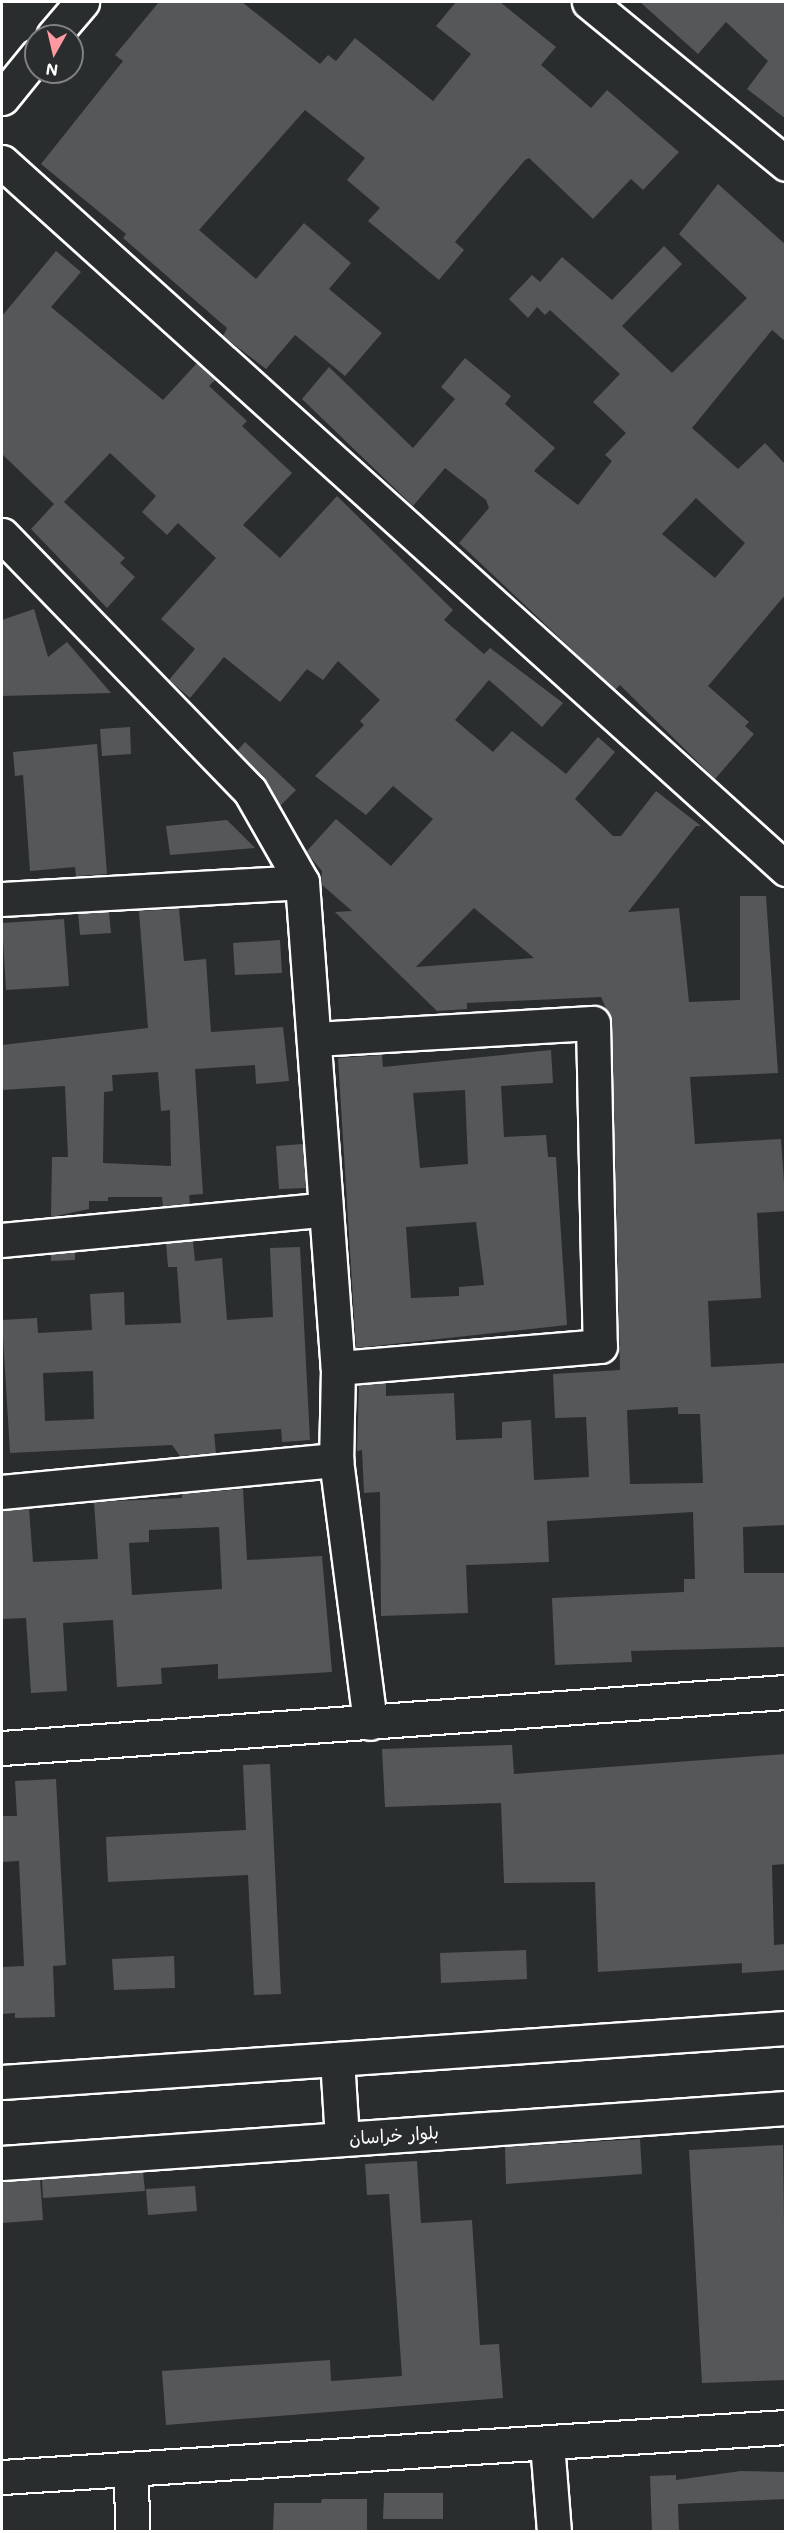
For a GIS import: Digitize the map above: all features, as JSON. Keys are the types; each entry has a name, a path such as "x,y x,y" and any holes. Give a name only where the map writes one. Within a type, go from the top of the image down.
{"street":[{"path":"63,24 82,2"},
{"path":"589,2 786,164"},
{"path":"2,98 24,71"},
{"path":"2,162 786,869"},
{"path":"2,534 250,790 302,882 314,1039 322,1210 338,1368 336,1460 370,1723"},
{"path":"2,899 302,882"},
{"path":"314,1039 593,1023 600,1346 338,1368"},
{"path":"2,1240 322,1210"},
{"path":"2,1492 336,1460"},
{"path":"2,1748 786,1692"},
{"path":"2,2082 786,2028"},
{"path":"337,2059 342,2139"},
{"name":"بلوار خراسان","path":"2,2163 786,2108"},
{"path":"2,2477 786,2427"},
{"path":"547,2443 554,2532"},
{"path":"131,2469 132,2532"}],"building":[{"path":"159,2 242,2 320,64 328,55 336,61 355,38 433,101 471,54 436,26 456,2 500,2 556,47 541,65 591,108 607,90 679,152 643,190 631,179 593,219 529,158 525,160 455,242 464,250 439,280 368,221 380,208 347,180 365,158 305,110 199,230 256,279 304,223 351,263 329,289 382,333 345,376 295,335 266,369 223,336 227,328 123,238 126,234 41,164 123,61 115,55"},
{"path":"640,2 786,2 786,119 747,89 768,61 726,22 698,54"},
{"path":"718,184 786,245 786,342 772,330 692,428 738,469 765,443 786,465 786,594 708,686 749,722 745,726 754,734 715,779 620,685 615,690 459,543 489,508 486,500 445,468 413,506 302,399 329,367 413,448 455,399 441,387 465,358 511,396 505,404 555,448 534,471 578,505 612,461 605,455 626,433 593,402 620,374 550,310 545,315 537,307 528,318 509,299 532,275 540,282 562,257 612,300 664,246 682,264 622,326 672,373 747,298 679,234","holes":["696,498 745,543 715,578 662,534"]},
{"path":"56,251 81,272 51,307 163,400 197,363 215,380 209,386 247,421 242,426 292,473 243,525 280,558 337,496 453,610 444,620 484,654 490,648 563,703 542,727 489,680 455,720 493,752 512,731 566,774 598,737 615,752 575,799 613,836 621,836 656,791 701,826 696,826 628,912 679,908 689,1002 740,1000 740,896 766,896 778,1073 690,1077 695,1144 781,1139 786,1211 757,1213 761,1298 708,1301 711,1367 786,1363 786,1525 743,1527 744,1573 786,1573 786,1647 631,1651 632,1662 555,1665 552,1598 684,1592 684,1579 695,1579 693,1512 547,1521 549,1562 466,1565 468,1613 381,1616 380,1492 364,1493 362,1450 357,1451 359,1385 386,1383 386,1396 454,1393 456,1440 502,1438 502,1422 531,1420 534,1480 589,1477 586,1417 555,1418 553,1374 620,1370 612,1022 601,997 467,1003 467,1009 437,1011 335,912 352,911 321,884 322,871 306,852 336,819 391,866 433,819 393,786 366,815 315,776 364,725 360,721 380,700 338,661 323,680 307,669 280,702 224,657 190,698 169,680 195,649 161,619 216,558 178,523 167,535 142,512 156,496 110,453 64,502 125,558 120,563 135,577 107,608 31,529 54,504 2,454 2,316","holes":["474,908 534,958 416,967","678,1407 678,1414 700,1414 703,1483 630,1484 627,1410"]},
{"path":"34,609 48,657 67,642 111,693 2,696 2,620"},
{"path":"130,727 131,754 102,756 100,729"},
{"path":"245,742 296,790 280,806 237,751"},
{"path":"97,744 107,874 76,876 75,867 30,871 23,775 15,776 13,752"},
{"path":"227,820 255,848 170,855 166,826"},
{"path":"179,909 184,961 206,959 211,1032 283,1027 289,1081 256,1084 255,1065 195,1069 203,1194 189,1195 190,1204 163,1206 162,1197 108,1197 108,1201 89,1201 89,1209 51,1217 52,1157 68,1157 65,1086 2,1090 2,1045 148,1028 139,911","holes":["158,1072 161,1111 170,1110 171,1166 103,1163 104,1092 113,1091 112,1075"]},
{"path":"109,912 111,933 80,935 78,913"},
{"path":"64,919 69,986 6,990 2,923"},
{"path":"280,940 282,973 235,975 233,943"},
{"path":"551,1050 553,1083 501,1086 504,1137 546,1135 548,1157 556,1157 567,1325 356,1348 338,1058 382,1055 383,1067","holes":["465,1090 468,1164 420,1168 413,1093","476,1222 484,1285 459,1287 459,1296 411,1298 406,1227"]},
{"path":"303,1144 306,1188 279,1189 276,1146"},
{"path":"193,1241 195,1261 222,1258 227,1320 273,1317 270,1248 300,1247 310,1440 282,1442 281,1429 214,1434 216,1453 180,1456 172,1445 10,1453 2,1320 37,1318 38,1333 92,1330 90,1294 124,1292 125,1325 181,1323 177,1267 168,1267 166,1243","holes":["93,1371 94,1419 45,1421 43,1373"]},
{"path":"75,1252 75,1260 51,1261 51,1254"},
{"path":"243,1489 247,1560 322,1556 332,1672 218,1679 218,1664 161,1668 162,1684 117,1687 113,1620 63,1623 67,1691 31,1693 26,1618 2,1619 2,1510 29,1508 33,1562 98,1559 94,1502 182,1498 182,1494","holes":["219,1527 222,1589 132,1595 129,1543 149,1542 149,1530"]},
{"path":"512,1745 514,1774 786,1754 786,1864 772,1865 774,1945 786,1944 786,1970 742,1973 742,1963 598,1972 595,1882 504,1883 501,1803 385,1807 382,1749"},
{"path":"270,1764 281,1994 254,1995 248,1875 108,1882 106,1837 246,1830 243,1765"},
{"path":"56,1779 66,1965 53,1966 55,2017 15,2018 15,2013 2,2014 2,1967 24,1966 19,1861 2,1862 2,1816 17,1816 15,1781"},
{"path":"526,1950 527,1979 441,1983 440,1953"},
{"path":"174,1956 175,1988 114,1990 112,1959"},
{"path":"640,2139 642,2174 506,2184 505,2147"},
{"path":"783,2145 786,2380 702,2383 689,2150"},
{"path":"417,2161 421,2223 472,2220 480,2345 499,2344 503,2398 166,2425 162,2371 330,2360 331,2381 402,2376 389,2194 367,2195 365,2164"},
{"path":"143,2172 145,2191 43,2198 42,2179"},
{"path":"40,2179 43,2220 2,2223 2,2181"},
{"path":"195,2186 197,2211 148,2215 146,2189"},
{"path":"741,2471 786,2472 786,2499 678,2504 679,2532 652,2532 650,2476 676,2475 676,2480"},
{"path":"384,2493 443,2493 443,2519 383,2519"},
{"path":"322,2499 367,2499 367,2532 273,2532 274,2503 321,2503"}]}
